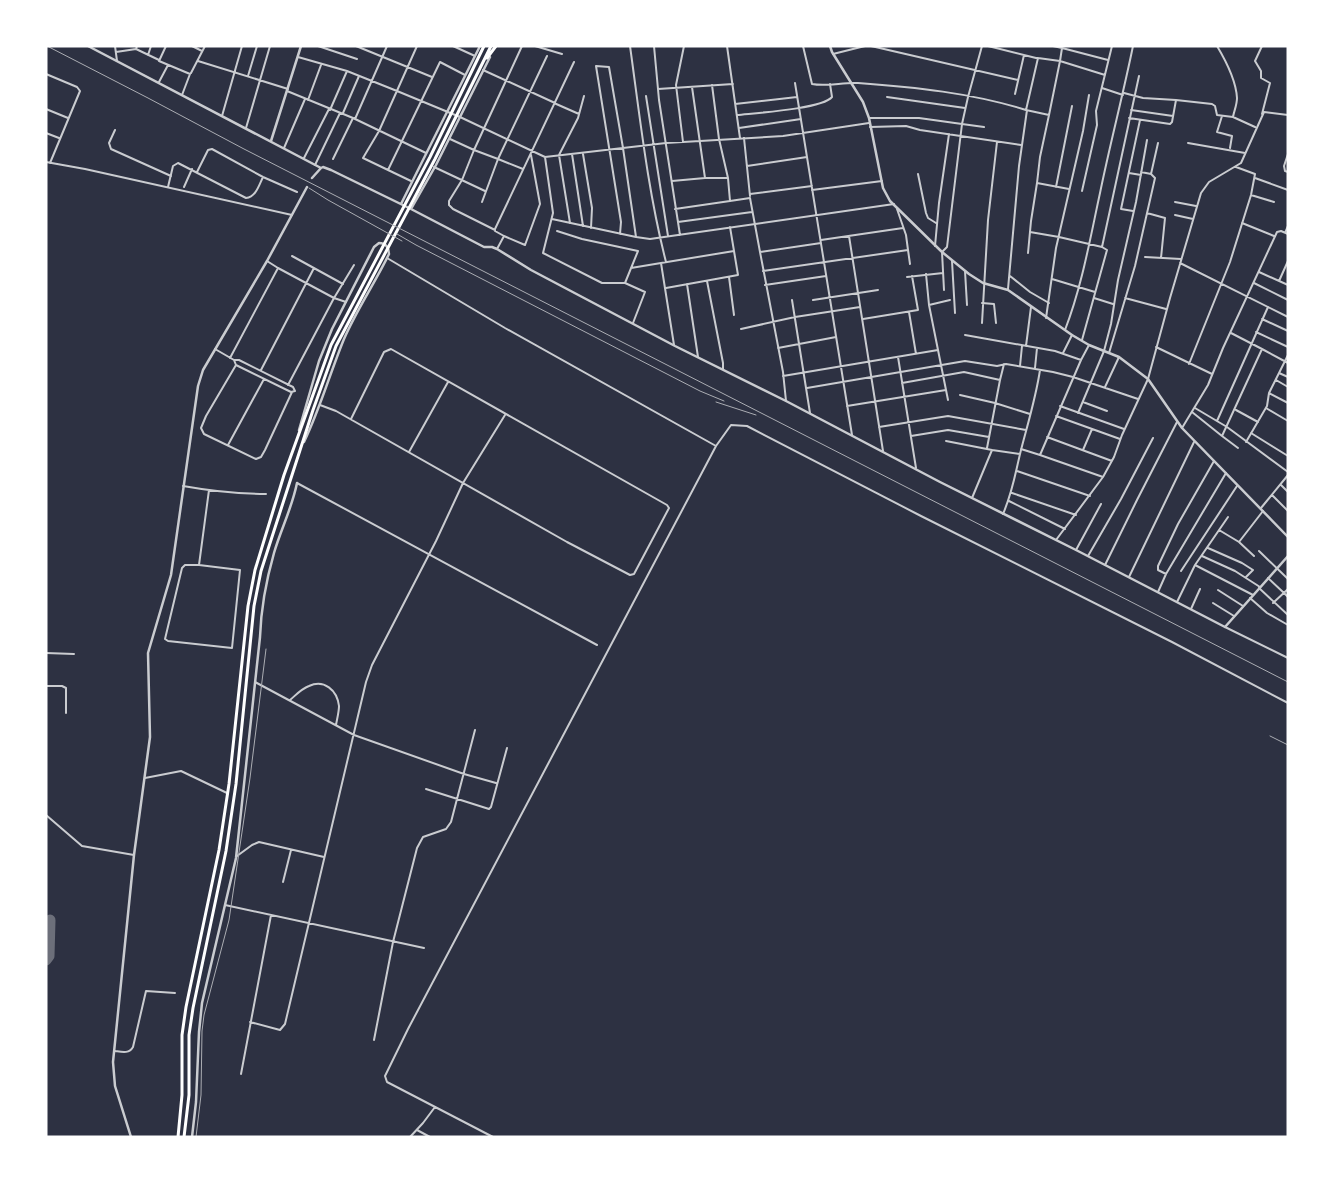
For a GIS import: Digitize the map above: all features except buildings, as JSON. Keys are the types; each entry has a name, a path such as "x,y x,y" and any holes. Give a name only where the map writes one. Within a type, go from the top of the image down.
{"main road":[{"path":"178,1137 182,1095 182,1034 212,887 228,793 248,606 256,570 294,449 331,345 430,157 484,46"},
{"path":"184,1137 189,1095 189,1035 226,851 236,784 254,606 261,571 306,431 336,346 435,159 483,62 494,46"}],"street":[{"path":"88,46 321,168 331,170 411,208 484,247 497,249 531,270 916,470 1287,657"},
{"path":"115,46 117,61"},
{"path":"148,55 152,46"},
{"path":"160,60 166,46"},
{"path":"192,46 202,51"},
{"path":"182,95 190,74 205,46"},
{"path":"222,116 242,46"},
{"path":"248,76 257,46"},
{"path":"246,128 270,46"},
{"path":"271,141 301,46"},
{"path":"318,46 357,59"},
{"path":"333,158 354,119 387,46"},
{"path":"412,181 363,158 379,131 417,46"},
{"path":"453,46 475,56"},
{"path":"401,204 480,46"},
{"path":"411,208 460,117 494,46"},
{"path":"522,46 462,180 449,199 449,206 504,236 525,245 540,208 540,199 531,155"},
{"path":"534,46 562,54"},
{"path":"630,46 644,145 666,262"},
{"path":"654,46 658,89 680,235"},
{"path":"683,142 677,88 684,46"},
{"path":"727,46 740,138"},
{"path":"804,46 811,83 816,85 852,83 925,89 968,96 1049,115"},
{"path":"830,46 833,54 862,98 887,197 935,246 965,271 983,283 1008,290 1072,335 1089,345 1119,357 1148,379 1182,428 1288,536"},
{"path":"833,54 865,46"},
{"path":"871,46 1018,80"},
{"path":"886,50 887,46"},
{"path":"944,290 942,252 947,247 965,108 982,46"},
{"path":"988,46 1038,58 1060,61 1104,75"},
{"path":"1052,46 1109,60"},
{"path":"1082,191 1097,125 1095,114 1112,46"},
{"path":"1065,330 1089,244 1124,94 1133,46"},
{"path":"1217,46 1224,57 1235,85 1237,100 1233,117"},
{"path":"1056,540 1103,477 1112,461 1124,429 1148,379 1166,309 1201,193 1210,182 1241,163 1262,115 1270,84 1261,78 1261,71 1255,61 1262,46"},
{"path":"358,47 432,77"},
{"path":"116,52 136,48 190,74"},
{"path":"1028,252 1040,157 1062,48"},
{"path":"1015,94 1024,55"},
{"path":"482,202 498,160 547,56"},
{"path":"298,57 347,71 397,91 460,117 545,157 654,144 783,136 870,125 906,126 920,130 1022,145"},
{"path":"1008,290 1026,110 1038,58"},
{"path":"198,61 288,90 306,100 354,119 426,153"},
{"path":"388,170 440,62 466,75"},
{"path":"495,230 574,62"},
{"path":"159,83 168,64"},
{"path":"284,148 321,64"},
{"path":"620,234 621,222 596,66 609,67 636,238"},
{"path":"483,70 579,114"},
{"path":"304,158 347,71"},
{"path":"46,74 80,90 48,162 292,215"},
{"path":"315,165 359,76"},
{"path":"1102,247 1139,76"},
{"path":"795,83 852,436"},
{"path":"658,89 732,84"},
{"path":"737,115 800,109 831,99 830,84"},
{"path":"712,86 719,139 728,178 730,201"},
{"path":"692,87 698,141 705,178"},
{"path":"1101,88 1134,96 1212,104 1215,106 1217,115 1233,117 1256,127"},
{"path":"1046,318 1056,248 1090,95"},
{"path":"570,224 560,155 579,114 584,96"},
{"path":"646,96 668,236"},
{"path":"735,104 798,97"},
{"path":"887,97 965,108"},
{"path":"1129,118 1170,124 1176,100"},
{"path":"1056,187 1072,106"},
{"path":"46,109 68,118"},
{"path":"1131,110 1173,116"},
{"path":"1262,115 1264,112 1288,115"},
{"path":"1222,116 1217,132 1232,136 1229,149"},
{"path":"868,118 919,118 984,127"},
{"path":"738,128 801,119"},
{"path":"1134,211 1121,209 1140,120"},
{"path":"115,130 109,143 111,149 171,176"},
{"path":"46,133 60,138"},
{"path":"935,246 949,134"},
{"path":"449,138 524,170"},
{"path":"744,138 750,198 786,401"},
{"path":"1078,413 1104,351 1111,324 1113,304 1134,211 1147,140"},
{"path":"982,323 988,220 997,142"},
{"path":"1151,174 1158,143"},
{"path":"1188,143 1245,153"},
{"path":"197,172 210,149 263,177 297,192"},
{"path":"583,152 592,208 591,228"},
{"path":"572,154 583,226"},
{"path":"1288,154 1284,166 1285,171 1288,172"},
{"path":"545,157 552,204 552,219 542,253 602,283 625,283 645,292 633,323"},
{"path":"747,166 807,157"},
{"path":"168,188 176,164 179,163 247,198 254,195 263,177"},
{"path":"434,167 485,191"},
{"path":"1189,364 1221,284 1252,195 1254,173 1236,167"},
{"path":"312,178 321,168"},
{"path":"184,187 192,169"},
{"path":"1109,354 1135,266 1155,178 1151,174 1129,173"},
{"path":"918,174 926,213 928,218 937,223"},
{"path":"671,181 728,178"},
{"path":"1255,178 1288,190"},
{"path":"812,190 882,181"},
{"path":"1037,183 1069,189"},
{"path":"750,194 812,186"},
{"path":"131,1137 115,1086 113,1073 134,855 150,737 148,653 171,575 198,386 203,370 267,261 307,187"},
{"path":"1252,195 1274,202"},
{"path":"675,209 750,198"},
{"path":"1175,202 1196,206"},
{"path":"552,219 646,239 895,205"},
{"path":"895,205 903,228 910,264"},
{"path":"678,222 753,212"},
{"path":"1147,212 1165,218 1161,258"},
{"path":"1175,215 1193,219"},
{"path":"1242,223 1275,236"},
{"path":"1182,428 1208,385 1275,236 1278,231 1286,234 1288,226"},
{"path":"665,288 738,275 730,228"},
{"path":"760,252 903,228"},
{"path":"557,231 582,239 637,250 638,253 625,283"},
{"path":"1030,232 1059,236 1107,250 1082,341"},
{"path":"497,249 504,236"},
{"path":"849,236 883,452"},
{"path":"294,449 319,361 346,302 376,244 386,245 389,251 387,258 345,336 316,417 300,450"},
{"path":"763,271 908,250"},
{"path":"631,268 734,251"},
{"path":"292,256 343,284"},
{"path":"1145,257 1180,261 1221,284 1288,316"},
{"path":"387,258 505,328 716,446"},
{"path":"267,261 334,298 346,302"},
{"path":"952,261 955,313"},
{"path":"1279,281 1288,261"},
{"path":"662,263 674,345"},
{"path":"288,385 334,298 354,265"},
{"path":"230,358 278,268"},
{"path":"261,371 314,268"},
{"path":"965,271 967,304"},
{"path":"1259,272 1288,286"},
{"path":"907,277 943,273"},
{"path":"926,274 929,305 948,400"},
{"path":"765,285 826,276"},
{"path":"862,319 918,309 912,276"},
{"path":"1010,276 1049,304"},
{"path":"728,277 734,315"},
{"path":"1052,279 1096,292"},
{"path":"707,281 717,324 723,369"},
{"path":"1254,283 1288,300"},
{"path":"687,284 698,357"},
{"path":"812,300 878,290"},
{"path":"1094,298 1113,304"},
{"path":"1126,298 1166,309"},
{"path":"792,300 810,414"},
{"path":"929,305 950,300"},
{"path":"982,303 994,304 996,323"},
{"path":"741,329 795,317 860,307"},
{"path":"1026,346 1031,307"},
{"path":"1216,421 1268,307"},
{"path":"909,311 916,354"},
{"path":"1262,319 1288,332"},
{"path":"1256,332 1288,347"},
{"path":"1230,333 1288,362"},
{"path":"965,335 1037,348 1081,360"},
{"path":"1062,354 1072,335"},
{"path":"778,348 836,337"},
{"path":"1040,455 1060,406 1089,345"},
{"path":"1020,366 1022,346"},
{"path":"1156,347 1212,374"},
{"path":"1035,369 1037,348"},
{"path":"1222,436 1262,348"},
{"path":"215,349 234,360 239,360 295,388 261,457 256,460 204,434 201,428 236,365"},
{"path":"320,405 351,419 629,575 634,574 668,510 668,506 391,349 388,349 384,354 351,419"},
{"path":"783,376 938,350"},
{"path":"1246,442 1266,408 1269,393 1288,355"},
{"path":"898,357 916,470"},
{"path":"1105,387 1119,357"},
{"path":"234,360 236,365 292,392"},
{"path":"807,388 965,361 997,366 1004,364 1020,366 1073,377 1138,399"},
{"path":"987,448 1004,364"},
{"path":"1004,514 1018,471 1020,454 1040,370"},
{"path":"902,383 970,372 1000,380"},
{"path":"1279,373 1288,377"},
{"path":"228,446 264,379"},
{"path":"1276,380 1288,387"},
{"path":"409,452 448,382"},
{"path":"847,406 946,390"},
{"path":"1269,393 1288,403"},
{"path":"960,396 995,403 1030,414"},
{"path":"1083,402 1107,411"},
{"path":"1060,406 1124,429"},
{"path":"1195,408 1227,427 1288,474 1239,542"},
{"path":"1266,408 1288,421"},
{"path":"1235,410 1258,422"},
{"path":"1192,412 1238,448"},
{"path":"250,1022 280,1030 283,1027 372,665 463,483 505,414"},
{"path":"879,427 948,416 1026,430"},
{"path":"1056,416 1120,439"},
{"path":"1105,565 1177,421"},
{"path":"493,1137 387,1082 385,1076 716,446 731,425 747,426 1164,638 1288,704"},
{"path":"1083,450 1092,429"},
{"path":"911,436 951,430 989,437"},
{"path":"1252,433 1288,456"},
{"path":"1047,437 1112,461"},
{"path":"1088,556 1153,438"},
{"path":"946,441 1020,454"},
{"path":"1129,577 1194,441"},
{"path":"1022,449 1103,477"},
{"path":"972,498 992,450"},
{"path":"1166,574 1158,570 1158,566 1178,524 1214,461"},
{"path":"1018,471 1090,496"},
{"path":"1158,592 1166,574 1226,473"},
{"path":"192,1137 202,1003 236,858 256,682 261,612 266,583 277,545 294,502 297,483 597,645"},
{"path":"1281,485 1288,492"},
{"path":"183,486 266,494"},
{"path":"1181,571 1238,486"},
{"path":"199,565 209,490"},
{"path":"1012,494 1076,515"},
{"path":"1272,495 1288,511"},
{"path":"1009,501 1065,529"},
{"path":"1076,550 1101,504"},
{"path":"1177,602 1195,565 1228,517"},
{"path":"1219,530 1239,542 1254,556"},
{"path":"1208,548 1253,570 1246,578"},
{"path":"1259,551 1288,579"},
{"path":"1202,556 1246,578 1288,615"},
{"path":"1225,627 1287,558"},
{"path":"184,565 199,565 240,570 232,648 168,641 165,639 182,568 184,565"},
{"path":"1195,565 1253,594"},
{"path":"1268,578 1288,597"},
{"path":"1191,609 1200,589"},
{"path":"1218,590 1243,606"},
{"path":"1273,603 1288,590"},
{"path":"1250,598 1267,613 1288,625"},
{"path":"1213,603 1234,616"},
{"path":"46,653 74,654"},
{"path":"256,682 354,735 464,774 496,783"},
{"path":"290,700 309,686 321,684 328,686 333,690 339,705 336,725"},
{"path":"46,686 62,686 66,688 66,713"},
{"path":"374,1040 393,942 419,841 428,834 446,829 449,826 458,798 474,730"},
{"path":"426,789 489,809 507,748"},
{"path":"145,778 181,771 228,793"},
{"path":"46,815 82,846 134,855"},
{"path":"236,858 256,843 324,857"},
{"path":"283,882 291,850"},
{"path":"225,905 424,948"},
{"path":"241,1074 271,915"},
{"path":"114,1051 131,1051 146,991 175,993"},
{"path":"410,1137 435,1108"},
{"path":"416,1130 430,1137"}],"taxiway":[{"path":"46,960 49,956 50,920"}],"railway":[{"path":"47,46 244,149 1288,682"},
{"path":"309,188 402,241"},
{"path":"397,234 700,391 724,401"},
{"path":"716,402 756,415"},
{"path":"196,1137 201,1095 204,1015 229,920 250,778 266,649"},
{"path":"1270,736 1288,745"}]}
